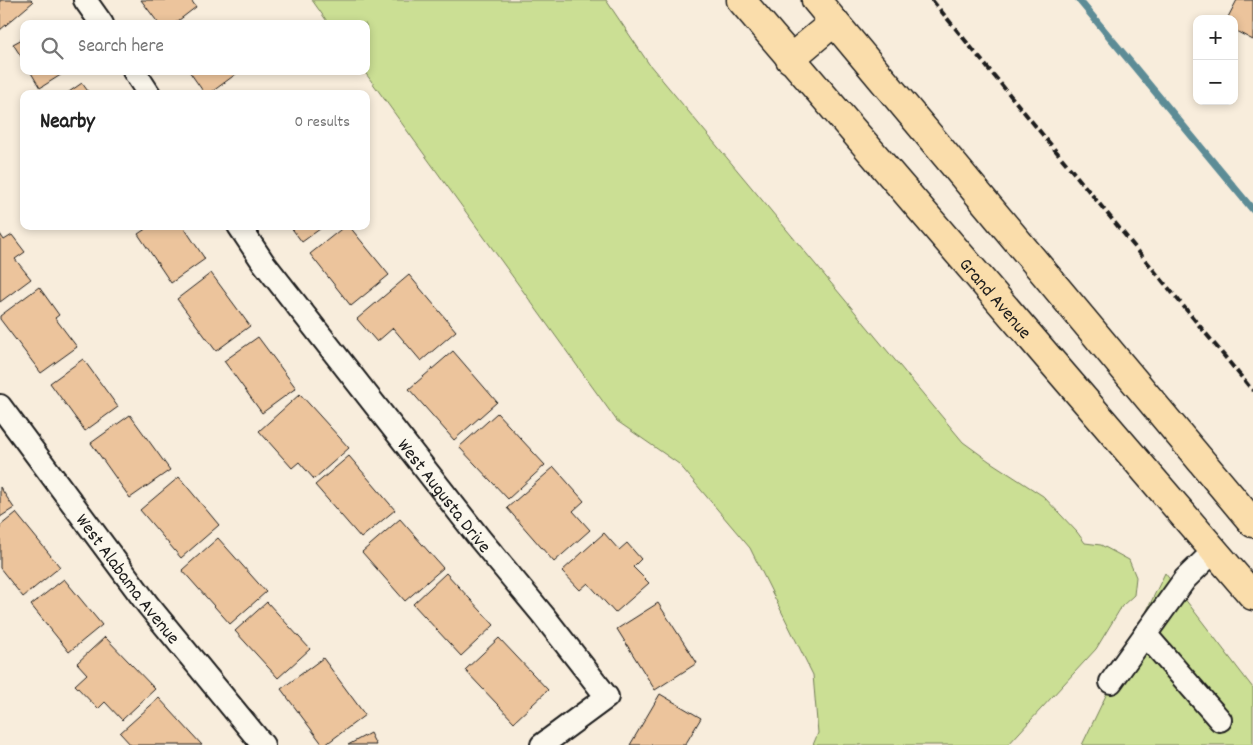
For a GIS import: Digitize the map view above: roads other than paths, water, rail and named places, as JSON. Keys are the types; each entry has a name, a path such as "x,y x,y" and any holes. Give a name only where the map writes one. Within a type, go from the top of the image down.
{"highway":[{"name":"Grand Avenue","path":"741,0 1253,596"},
{"path":"816,0 1253,523"},
{"path":"790,59 834,22"}],"street":[{"path":"86,0 99,20"},
{"path":"137,75 146,90"},
{"name":"West Augusta Drive","path":"242,230 276,278 607,697 542,745"},
{"name":"West Alabama Avenue","path":"0,406 148,605 263,745"},
{"path":"1111,682 1185,579 1215,550"},
{"path":"1146,634 1220,720"}],"waterway":[{"path":"1079,0 1253,210"}],"railway":[{"path":"932,0 1253,391"}]}
